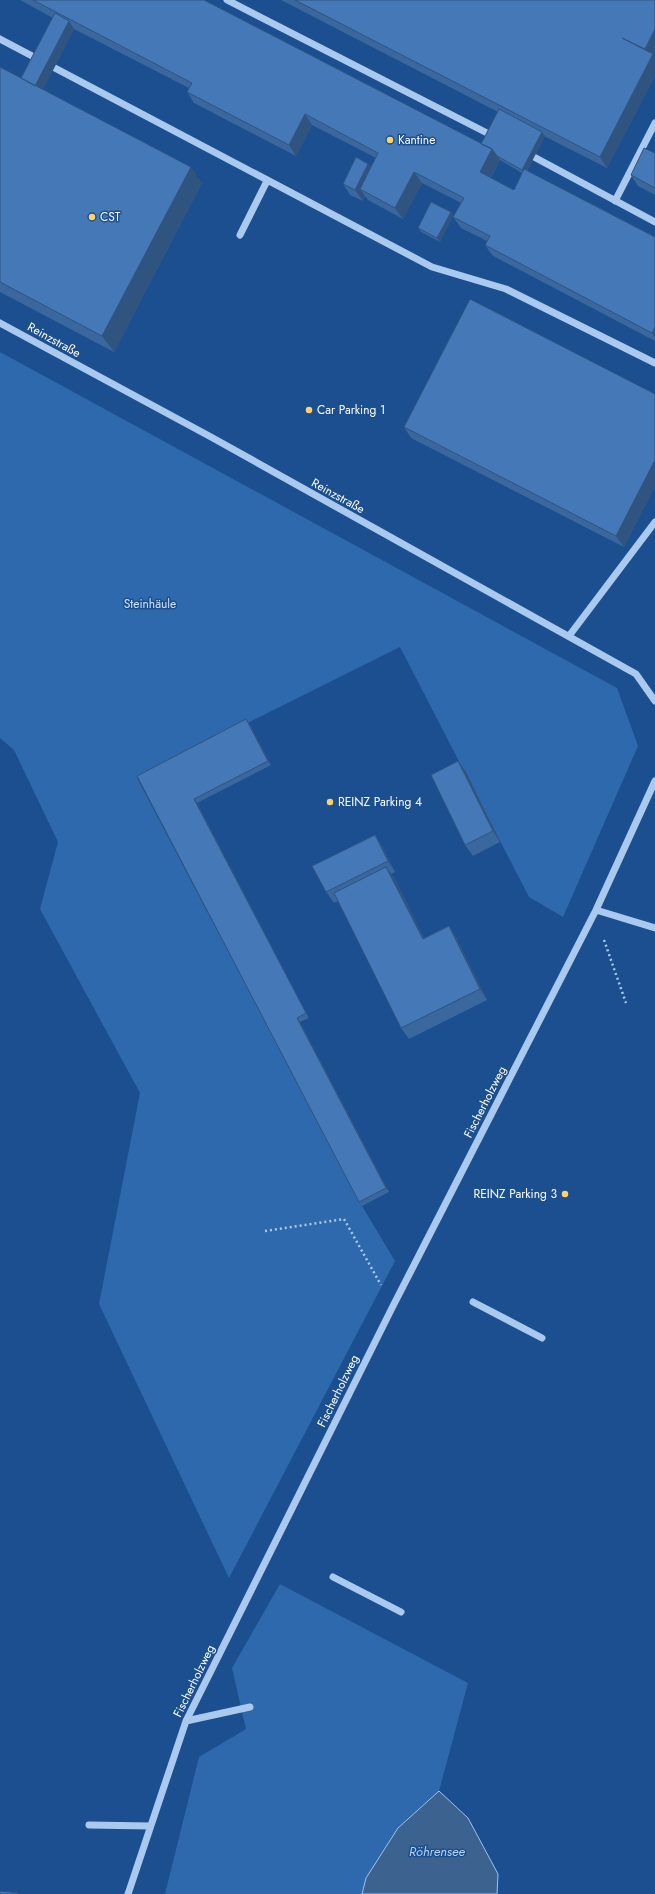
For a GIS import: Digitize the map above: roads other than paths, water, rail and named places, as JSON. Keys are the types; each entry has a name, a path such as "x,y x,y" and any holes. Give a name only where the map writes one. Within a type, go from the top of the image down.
{"street":[{"path":"227,0 491,135"},
{"path":"0,39 432,267 506,289 655,363"},
{"path":"615,201 655,123"},
{"path":"534,157 655,222"},
{"path":"240,235 267,181"},
{"name":"Reinzstraße","path":"0,323 211,437 636,674 655,701"},
{"path":"569,636 655,522"},
{"name":"Fischerholzweg","path":"128,1894 186,1722 392,1306 596,910 655,781"},
{"path":"596,910 655,928"},
{"path":"473,1302 542,1338"},
{"path":"334,1577 401,1612"},
{"path":"186,1722 250,1707"},
{"path":"89,1825 150,1826"}],"water":[{"name":"Röhrensee","path":"439,1791 468,1818 498,1874 497,1894 362,1894 366,1878 398,1828"}],"place":[{"name":"Kantine","path":"390,140"},
{"name":"CST","path":"92,217"},
{"name":"Car Parking 1","path":"309,410"},
{"name":"REINZ Parking 4","path":"330,802"},
{"name":"REINZ Parking 3","path":"565,1194"}],"park label":[{"name":"Steinhäule","path":"150,604"}]}
